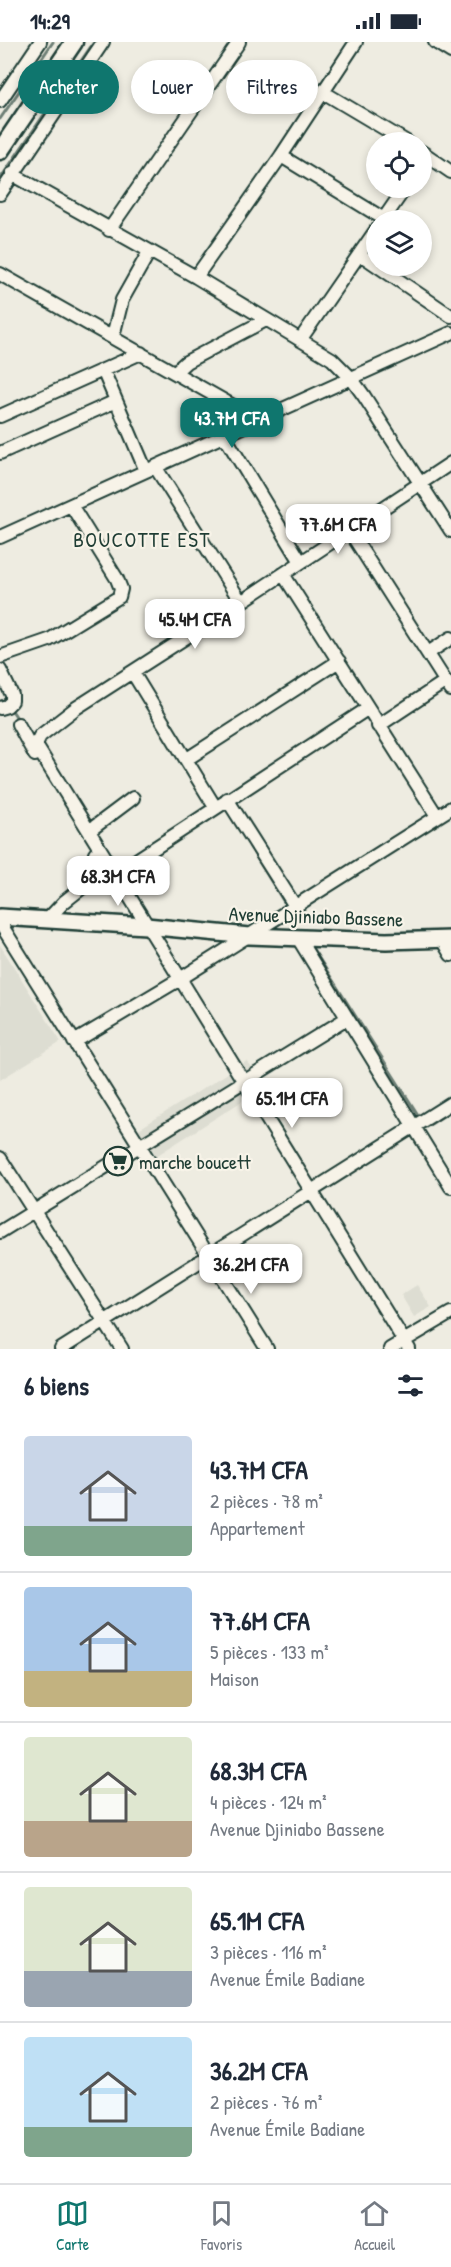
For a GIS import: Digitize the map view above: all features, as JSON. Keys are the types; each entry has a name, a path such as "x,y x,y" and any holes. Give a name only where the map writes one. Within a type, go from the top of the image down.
{"highway":[{"path":"0,151 74,42"}],"main road":[{"name":"Avenue Djiniabo Bassene","path":"0,917 146,926 249,936 446,940"}],"street":[{"path":"0,101 40,42"},
{"path":"0,194 103,42"},
{"path":"196,277 281,156 356,42"},
{"path":"109,230 233,44"},
{"path":"323,92 389,132"},
{"path":"281,156 368,210"},
{"path":"432,161 451,172"},
{"path":"12,174 196,277 332,359 351,378 451,531"},
{"path":"300,340 366,245"},
{"path":"113,336 122,300 149,252"},
{"path":"360,254 451,316"},
{"path":"0,274 258,420"},
{"path":"175,372 186,362 266,320"},
{"path":"0,537 451,333"},
{"path":"0,416 141,353"},
{"path":"103,370 151,470 241,602"},
{"path":"0,453 116,401"},
{"path":"224,435 301,562"},
{"path":"406,1345 313,1191 146,926 37,747 37,742 40,736 76,708 133,673 451,463"},
{"path":"0,657 49,640 119,597 121,590 117,579 71,505"},
{"path":"349,530 448,685 378,726"},
{"path":"283,574 437,816"},
{"path":"428,653 451,638"},
{"path":"187,759 339,661"},
{"path":"0,670 12,695 12,701 0,708"},
{"path":"133,673 215,807"},
{"path":"115,873 368,708"},
{"path":"18,724 101,864 102,870 64,902 47,920"},
{"path":"88,831 133,798"},
{"path":"228,799 295,906"},
{"path":"74,1042 180,979 451,809"},
{"path":"0,923 267,1349"},
{"path":"298,938 451,1187"},
{"path":"446,940 451,954"},
{"path":"0,1232 347,1018"},
{"path":"60,1349 451,1103"},
{"path":"0,1158 122,1349"},
{"path":"390,1349 406,1345 451,1313"}],"shaded area":[{"path":"0,945 61,1042 0,1080"},
{"path":"247,1061 264,1087 156,1156 139,1129"},
{"path":"417,1285 431,1307 414,1317 401,1295"}],"waterway":[{"path":"0,119 53,42"},
{"path":"0,179 94,42"},
{"path":"11,709 19,721"},
{"path":"250,847 287,907"},
{"path":"313,949 420,1118"},
{"path":"423,1124 426,1127 451,1111"}],"place":[{"name":"marche boucett","path":"118,1161"}],"district":[{"name":"BOUCOTTE EST","path":"142,539"}]}
